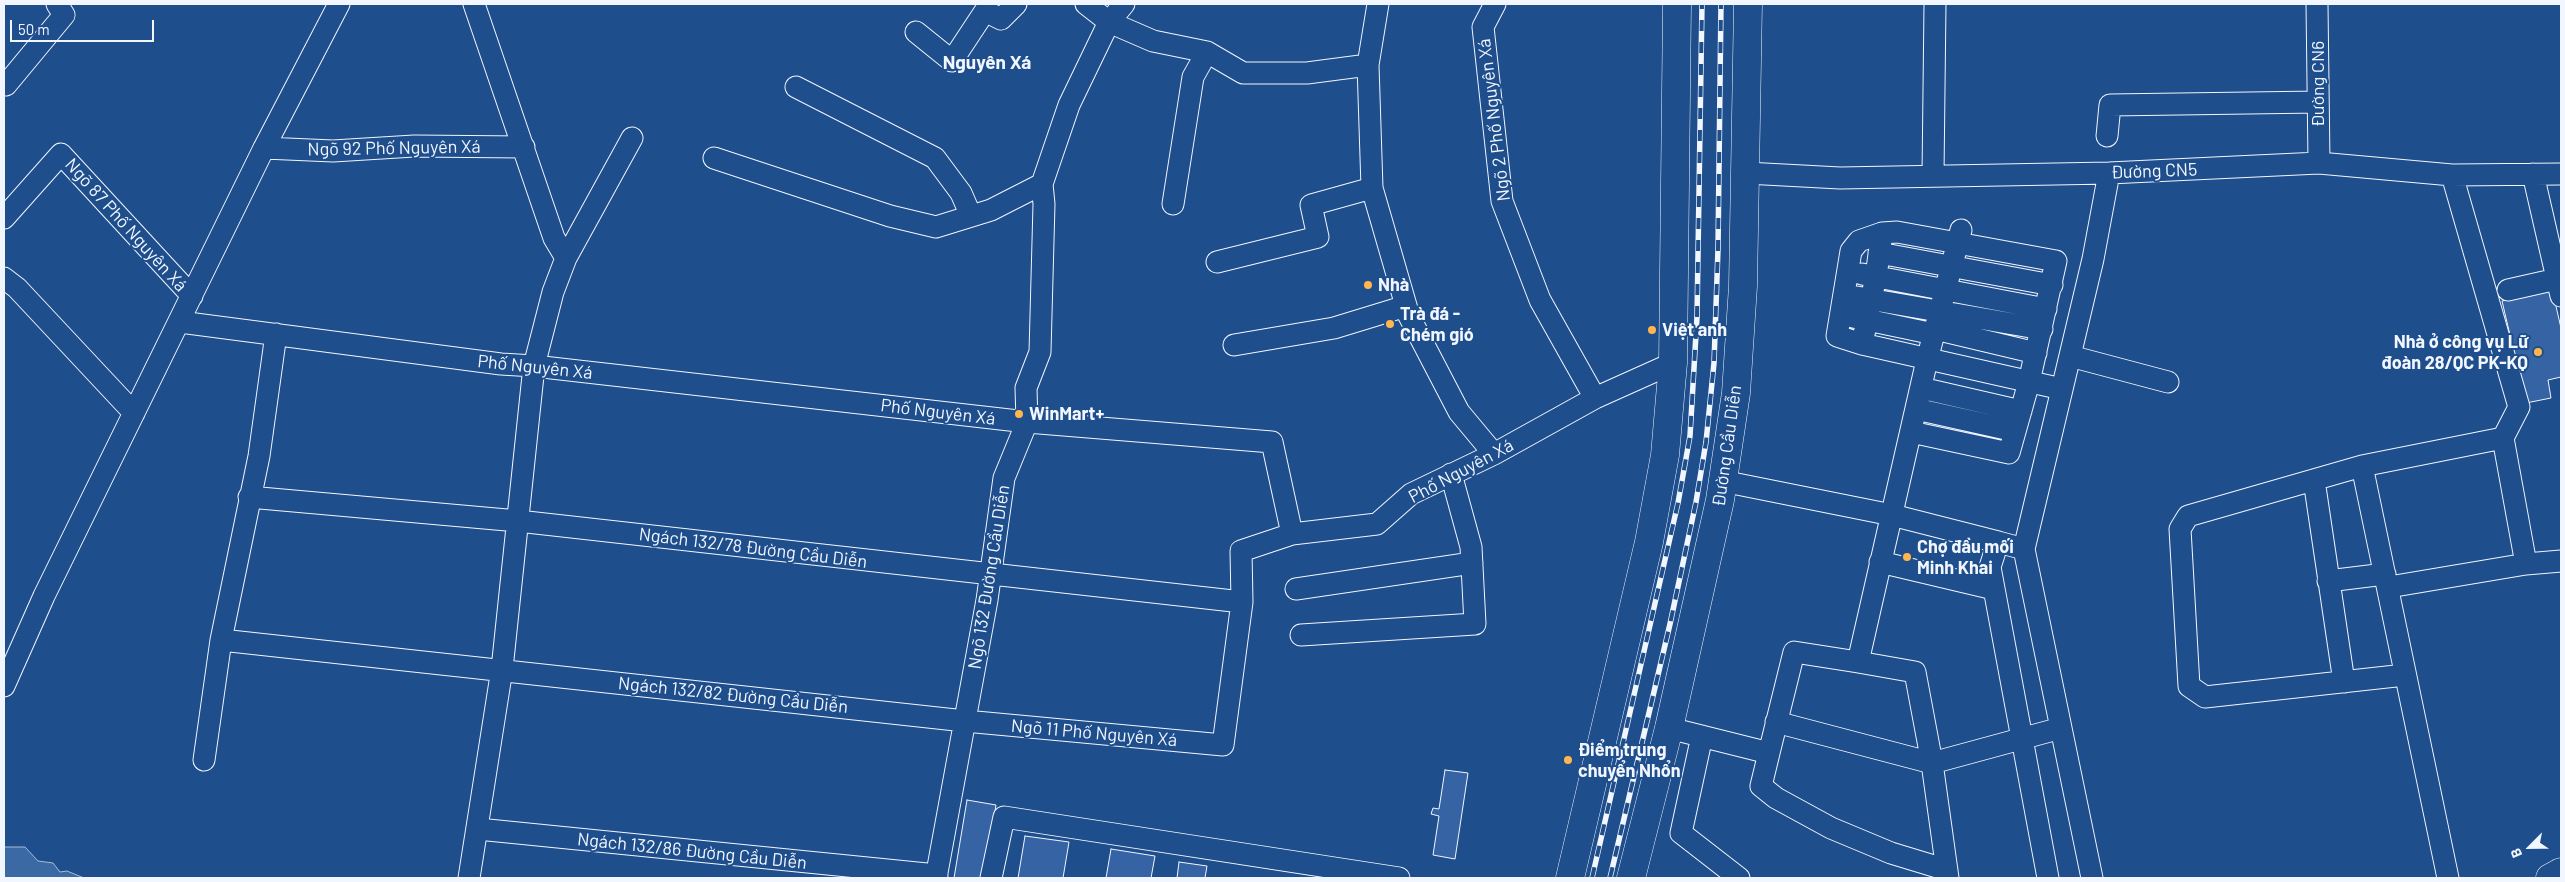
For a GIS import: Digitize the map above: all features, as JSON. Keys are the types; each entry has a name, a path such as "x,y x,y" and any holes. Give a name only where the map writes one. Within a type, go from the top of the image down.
{"main road":[{"path":"1570,878 1650,542 1665,455 1673,363 1677,4"},
{"name":"Đường Cầu Diễn","path":"1631,878 1669,728 1720,500 1736,393 1743,286 1748,4"},
{"path":"2550,878 2561,872"}],"street":[{"path":"6,84 64,14 57,4"},
{"path":"4,686 44,596 264,148 338,4"},
{"path":"474,4 554,238 566,258"},
{"path":"916,32 952,61 985,11 1001,19 1016,4"},
{"path":"1086,4 1109,22 1153,41 1207,52 1243,73 1307,73 1368,65"},
{"name":"Ngõ 132 Đường Cầu Diễn","path":"936,877 965,721 1004,478 1027,422 1026,388 1040,352 1044,204 1042,184 1069,105 1109,22 1124,4"},
{"path":"1378,4 1368,65 1372,188 1409,316 1459,412 1494,454"},
{"name":"Ngõ 2 Phố Nguyên Xá","path":"1495,4 1483,27 1502,201 1540,300 1595,398"},
{"path":"1933,175 1935,4"},
{"name":"Đường CN6","path":"2318,4 2319,163"},
{"path":"1173,204 1193,77 1207,52"},
{"path":"796,87 935,158 961,193 971,216"},
{"path":"2107,136 2110,105 2318,102"},
{"path":"469,878 502,669 534,366 553,292 566,258 632,138"},
{"name":"Ngõ 92 Phố Nguyên Xá","path":"264,148 333,151 414,146 524,147"},
{"name":"Ngõ 87 Phố Nguyên Xá","path":"4,218 61,154 192,296"},
{"path":"714,158 899,219 936,227 991,210 1042,184"},
{"name":"Đường CN5","path":"1746,173 1840,178 2109,173 2319,163 2452,175 2561,174"},
{"path":"2092,878 2024,549 2093,259 2109,173"},
{"path":"2508,290 2559,287 2533,174"},
{"path":"2452,175 2518,407 2503,438 2526,564"},
{"path":"1217,262 1318,237 1310,205 1372,188"},
{"path":"1862,344 1876,276 1880,243 1896,232 1959,237 2056,261 2029,382 2009,453 1911,432"},
{"path":"1858,662 1927,360 1959,237"},
{"path":"2052,284 1951,268 1880,243 1859,241 1850,251 1837,336 1927,360 2062,389"},
{"path":"1847,272 1946,290 2044,319"},
{"path":"5,280 17,288 134,413"},
{"path":"1842,305 1936,326 2036,353"},
{"path":"1234,345 1334,328 1406,306"},
{"path":"1936,326 2044,319"},
{"name":"Phố Nguyên Xá","path":"180,322 501,364 534,366 1027,422 1272,442 1292,534 1377,524 1411,494 1494,454 1595,398 1673,363"},
{"path":"204,760 221,640 249,497 259,456 276,334"},
{"path":"2070,356 2168,382"},
{"path":"1921,388 2018,421"},
{"path":"1916,409 2018,421"},
{"path":"2405,675 2204,697 2189,686 2180,529 2188,516 2362,466 2503,438"},
{"path":"2362,466 2448,878"},
{"path":"1301,636 1475,624 1471,547 1451,474"},
{"path":"2314,480 2344,682"},
{"path":"1722,481 1892,515 2024,549"},
{"name":"Ngách 132/78 Đường Cầu Diễn","path":"249,497 518,521 1242,602"},
{"path":"1242,602 1241,551 1292,534"},
{"path":"1998,542 1990,567 2048,878"},
{"path":"2328,582 2387,580 2561,561"},
{"path":"1880,562 1994,589"},
{"path":"1296,589 1472,563"},
{"name":"Ngõ 11 Phố Nguyên Xá","path":"965,721 1222,744 1242,602"},
{"name":"Ngách 132/82 Đường Cầu Diễn","path":"221,640 502,669 965,721"},
{"path":"1794,652 1915,672 1932,763 1948,874 1831,828 1776,798 1761,786 1776,722 1794,652"},
{"path":"1776,722 1932,763 2023,740 2061,728"},
{"path":"1669,728 1769,753"},
{"path":"1702,736 1681,834 1739,878"},
{"path":"991,878 1004,817 1399,878"},
{"name":"Ngách 132/86 Đường Cầu Diễn","path":"478,829 936,877"}],"water":[{"path":"4,847 25,847 38,861 53,863 60,872 67,871 84,878 4,878"}],"building":[{"name":"Nhà ở công vụ Lữ đoàn 28/QC PK-KQ","path":"2552,289 2561,328 2561,377 2548,380 2551,398 2526,403 2502,301"},
{"path":"1445,770 1468,773 1455,859 1433,855 1439,816 1431,814 1433,808 1439,809"},
{"path":"967,800 996,805 984,878 954,878"},
{"path":"1025,836 1069,842 1063,878 1018,878"},
{"path":"1111,849 1155,856 1151,878 1106,878"},
{"path":"1179,862 1207,866 1205,878 1177,878"}],"railway":[{"path":"1592,878 1678,503 1690,436 1697,317 1702,4"},
{"path":"1610,878 1670,624 1696,502 1706,442 1714,363 1718,249 1721,4"}],"place":[{"name":"Nhà","path":"1368,285"},
{"name":"Trà đá - Chém gió","path":"1390,324"},
{"name":"Việt anh","path":"1652,330"},
{"name":"Nhà ở công vụ Lữ đoàn 28/QC PK-KQ","path":"2538,352"},
{"name":"WinMart+","path":"1019,414"},
{"name":"Chợ đầu mối Minh Khai","path":"1907,557"},
{"name":"Điểm trung chuyển Nhổn","path":"1568,760"}],"district":[{"name":"Nguyên Xá","path":"987,63"}]}
